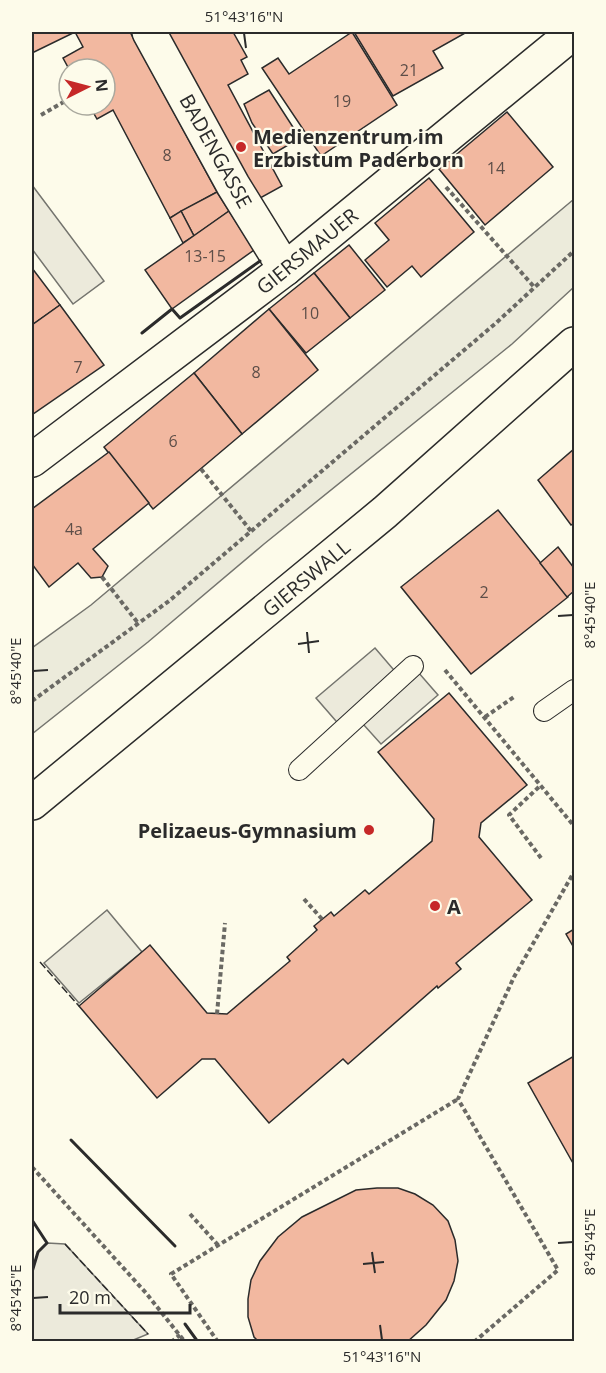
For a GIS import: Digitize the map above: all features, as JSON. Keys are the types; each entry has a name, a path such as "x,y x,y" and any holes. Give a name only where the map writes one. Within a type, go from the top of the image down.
{"street":[{"name":"BADENGASSE","path":"149,32 232,185 285,269"},
{"name":"GIERSMAUER","path":"32,460 285,269 574,32"},
{"name":"GIERSWALL","path":"32,803 385,512 574,344"}],"lane":[{"path":"299,770 413,666"},
{"path":"544,711 574,690"}],"path":[{"path":"41,115 57,106"},
{"path":"452,194 535,288"},
{"path":"32,701 138,623 251,531 535,288 574,251"},
{"path":"201,470 251,531"},
{"path":"102,577 138,623"},
{"path":"413,666 430,652 574,826"},
{"path":"485,717 518,694"},
{"path":"541,785 509,815 541,858"},
{"path":"218,1341 171,1274 458,1099 514,976 574,872"},
{"path":"304,899 322,920"},
{"path":"217,1014 225,923"},
{"path":"458,1099 558,1270 474,1341"},
{"path":"32,1167 146,1293 185,1341"},
{"path":"190,1214 218,1245"},
{"path":"171,1341 180,1335"}],"shaded area":[{"path":"32,185 104,281 73,304 32,249"},
{"path":"574,199 574,287 512,344 32,734 32,648 91,605"},
{"path":"375,648 405,683 418,672 438,695 381,744 363,724 349,736 316,698"},
{"path":"107,910 142,952 79,1003 44,963"},
{"path":"47,1243 65,1244 148,1334 131,1341 32,1341 32,1272 38,1252"}],"building":[{"path":"32,32 75,32 32,53"},
{"path":"75,32 130,32 217,192 170,218 117,117 117,57 65,57 83,47"},
{"name":"Medienzentrum im Erzbistum Paderborn","path":"158,32 233,32 247,57 241,60 248,74 228,85 282,186 251,203"},
{"path":"352,32 397,105 321,156 262,68 278,58 289,74"},
{"path":"354,32 467,32 433,51 443,68 393,96"},
{"path":"269,90 300,138 273,154 252,123 244,104"},
{"path":"507,112 553,167 485,225 439,169"},
{"path":"429,178 474,232 421,277 412,266 387,287 365,260 389,240 375,223"},
{"path":"217,192 229,211 194,236 181,211"},
{"path":"181,211 194,236 183,243 170,218"},
{"path":"229,211 254,250 172,309 145,270"},
{"path":"349,245 385,290 350,318 314,273"},
{"path":"32,268 60,305 32,325"},
{"path":"314,273 350,318 306,353 269,309"},
{"path":"60,305 104,365 33,414 32,325"},
{"path":"269,309 318,370 242,434 194,373"},
{"path":"194,373 242,434 153,509 104,447"},
{"path":"574,449 574,523 571,525 538,480"},
{"path":"109,452 149,503 93,549 108,566 102,577 91,578 78,563 49,587 32,564 32,509"},
{"path":"498,510 568,597 471,674 401,587"},
{"path":"558,547 574,568 574,591 567,597 540,563"},
{"name":"A","path":"449,693 527,785 481,823 479,837 532,900 456,963 461,969 438,988 437,986 348,1064 343,1059 269,1123 215,1059 202,1059 157,1098 79,1006 150,945 207,1013 227,1014 290,961 287,957 317,930 314,926 331,912 334,916 365,890 369,894 432,841 434,819 378,752"},
{"path":"574,929 574,948 566,934"},
{"path":"574,1056 574,1165 528,1083"},
{"path":"398,1188 415,1194 433,1205 448,1221 455,1240 458,1261 454,1281 446,1300 426,1325 407,1342 259,1342 254,1337 248,1317 251,1280 260,1261 278,1237 302,1217 356,1190"}],"fence":[{"path":"40,962 79,1006"},
{"path":"65,1244 148,1334"}],"wall":[{"path":"142,333 172,309 180,318 260,261"},
{"path":"71,1140 175,1246"},
{"path":"32,1220 47,1243 38,1252 32,1272"},
{"path":"185,1324 198,1342"}],"place":[{"name":"Medienzentrum im Erzbistum Paderborn","path":"241,147"},
{"name":"Pelizaeus-Gymnasium","path":"369,830"},
{"name":"A","path":"435,906"}]}
